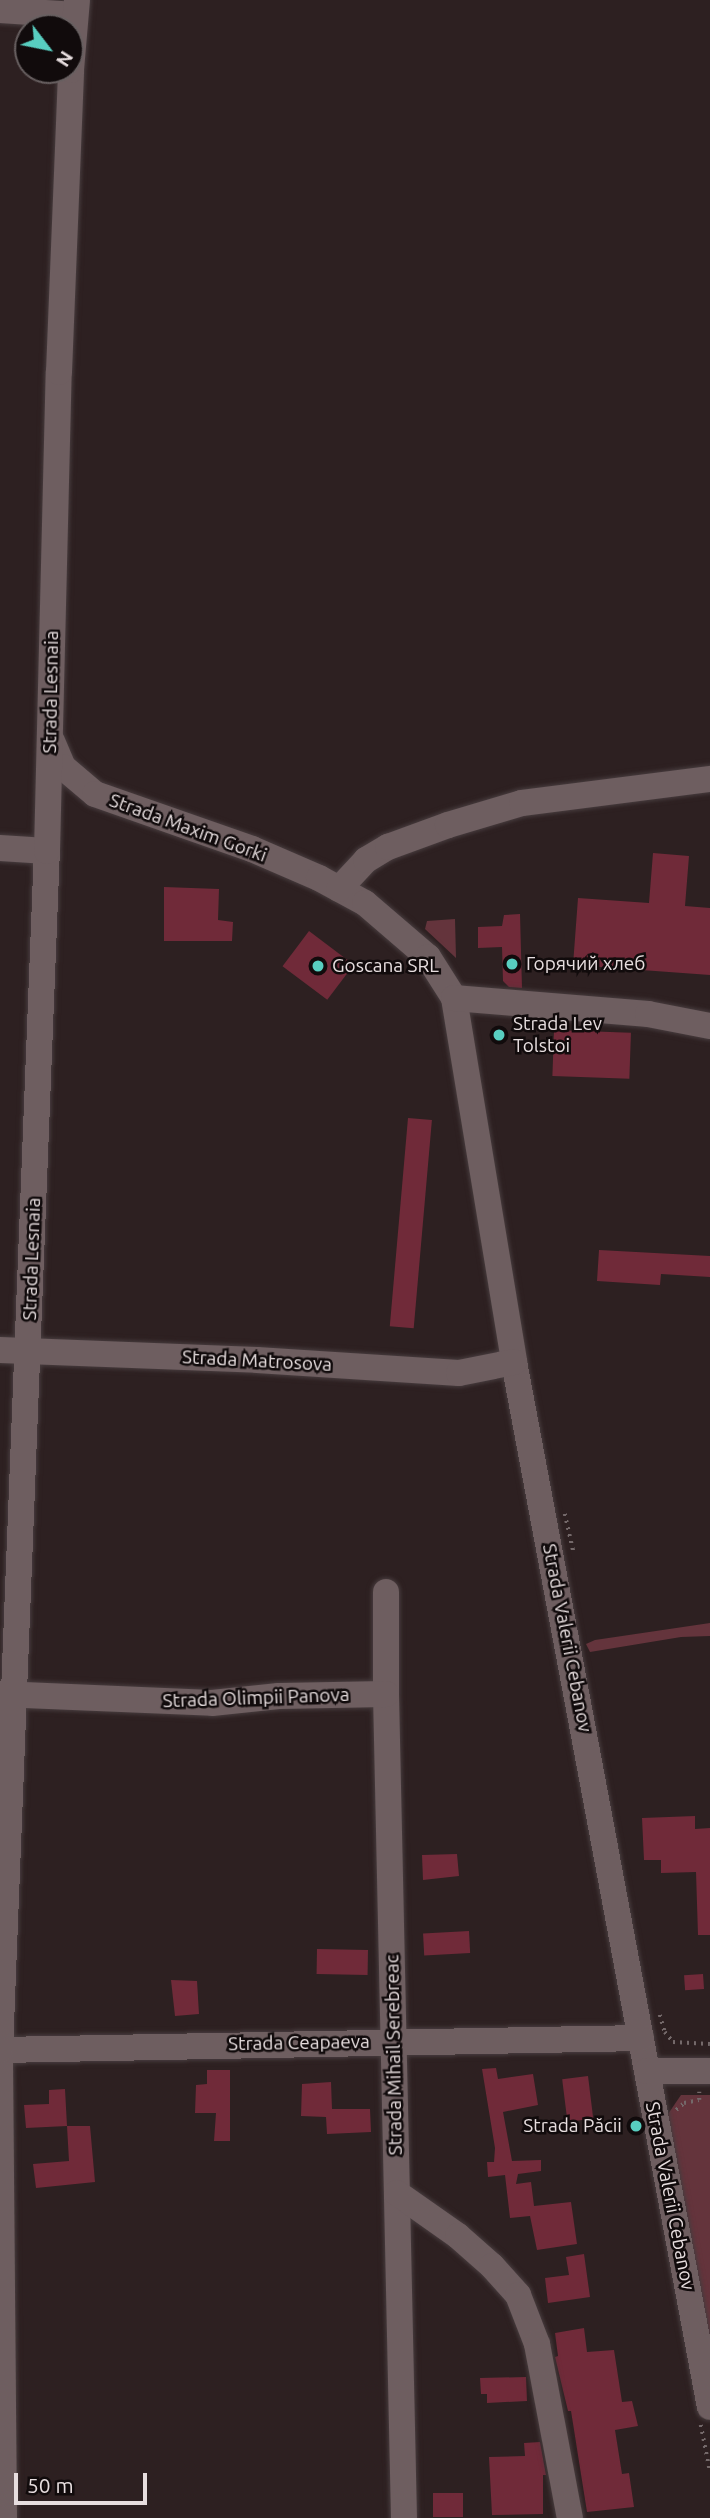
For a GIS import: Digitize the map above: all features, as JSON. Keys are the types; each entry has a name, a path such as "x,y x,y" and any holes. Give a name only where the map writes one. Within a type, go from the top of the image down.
{"street":[{"path":"0,9 76,8"},
{"name":"Strada Lesnaia","path":"4,2518 0,2050 6,1694 29,1350 51,718 58,372 76,8"},
{"name":"Strada Maxim Gorki","path":"51,718 52,746 63,768 95,794 252,849 365,903"},
{"path":"339,889 366,860 388,847 448,825 522,803 710,779"},
{"path":"0,848 47,851"},
{"name":"Strada Valerii Cebanov","path":"365,903 428,957 454,998 514,1362 707,2374 710,2407"},
{"path":"454,998 648,1014 710,1026"},
{"name":"Strada Matrosova","path":"0,1350 459,1373 514,1362"},
{"name":"Strada Mihail Serebreac","path":"386,1592 404,2518"},
{"name":"Strada Olimpii Panova","path":"6,1694 212,1703 279,1696 386,1694"},
{"name":"Strada Ceapaeva","path":"0,2050 641,2038"},
{"path":"648,2071 710,2071"},
{"path":"397,2193 458,2236 492,2266 518,2295 537,2344 570,2518"}],"shaded area":[{"path":"455,919 456,958 425,929 427,921"},
{"path":"710,1623 710,1636 681,1637 590,1652 586,1644 595,1640"},
{"path":"681,2095 710,2095 710,2350 668,2114"}],"building":[{"path":"653,853 689,856 685,906 710,908 710,975 573,965 578,898 649,903"},
{"path":"164,887 219,889 218,920 233,922 232,941 164,941"},
{"name":"Горячий хлеб","path":"520,914 522,988 509,987 503,981 502,947 478,948 478,927 502,926 504,915"},
{"name":"Goscana SRL","path":"309,931 354,965 327,1000 283,966"},
{"path":"554,1030 631,1033 629,1079 552,1076"},
{"path":"408,1118 432,1120 414,1328 390,1326"},
{"path":"599,1250 710,1256 710,1277 661,1274 660,1285 597,1281"},
{"path":"695,1816 695,1829 710,1828 710,1935 698,1935 696,1872 661,1873 661,1860 644,1860 642,1818"},
{"path":"457,1854 459,1876 423,1880 422,1855"},
{"path":"469,1931 470,1953 424,1955 423,1933"},
{"path":"317,1949 368,1950 368,1975 317,1974"},
{"path":"703,1974 704,1989 685,1990 684,1975"},
{"path":"171,1980 197,1981 199,2014 175,2016"},
{"path":"496,2068 498,2079 533,2074 538,2105 503,2112 512,2161 541,2160 541,2171 518,2174 516,2184 531,2182 534,2206 571,2202 577,2244 537,2250 530,2216 510,2218 505,2175 488,2177 487,2162 494,2162 495,2148 482,2069"},
{"path":"207,2070 230,2070 230,2141 214,2141 216,2113 195,2113 196,2085 207,2084"},
{"path":"588,2076 593,2119 567,2122 562,2079"},
{"path":"331,2082 332,2109 370,2109 371,2132 327,2134 326,2117 301,2116 302,2084"},
{"path":"65,2089 67,2126 26,2128 24,2105 49,2104 49,2090"},
{"path":"67,2126 90,2126 95,2182 36,2188 33,2164 69,2161"},
{"path":"584,2254 590,2297 548,2303 545,2278 569,2275 566,2257"},
{"path":"584,2328 587,2352 614,2350 622,2402 632,2401 638,2426 615,2430 622,2474 629,2473 634,2507 587,2512 571,2411 568,2411 555,2357 558,2356 555,2333"},
{"path":"526,2377 527,2401 487,2403 487,2394 481,2394 480,2378"},
{"path":"540,2442 546,2475 543,2475 543,2514 492,2515 489,2457 525,2456 524,2443"},
{"path":"433,2493 463,2493 463,2517 433,2517"}],"place":[{"name":"Горячий хлеб","path":"512,964"},
{"name":"Goscana SRL","path":"318,966"},
{"name":"Strada Lev Tolstoi","path":"499,1035"},
{"name":"Strada Păcii","path":"636,2126"}]}
